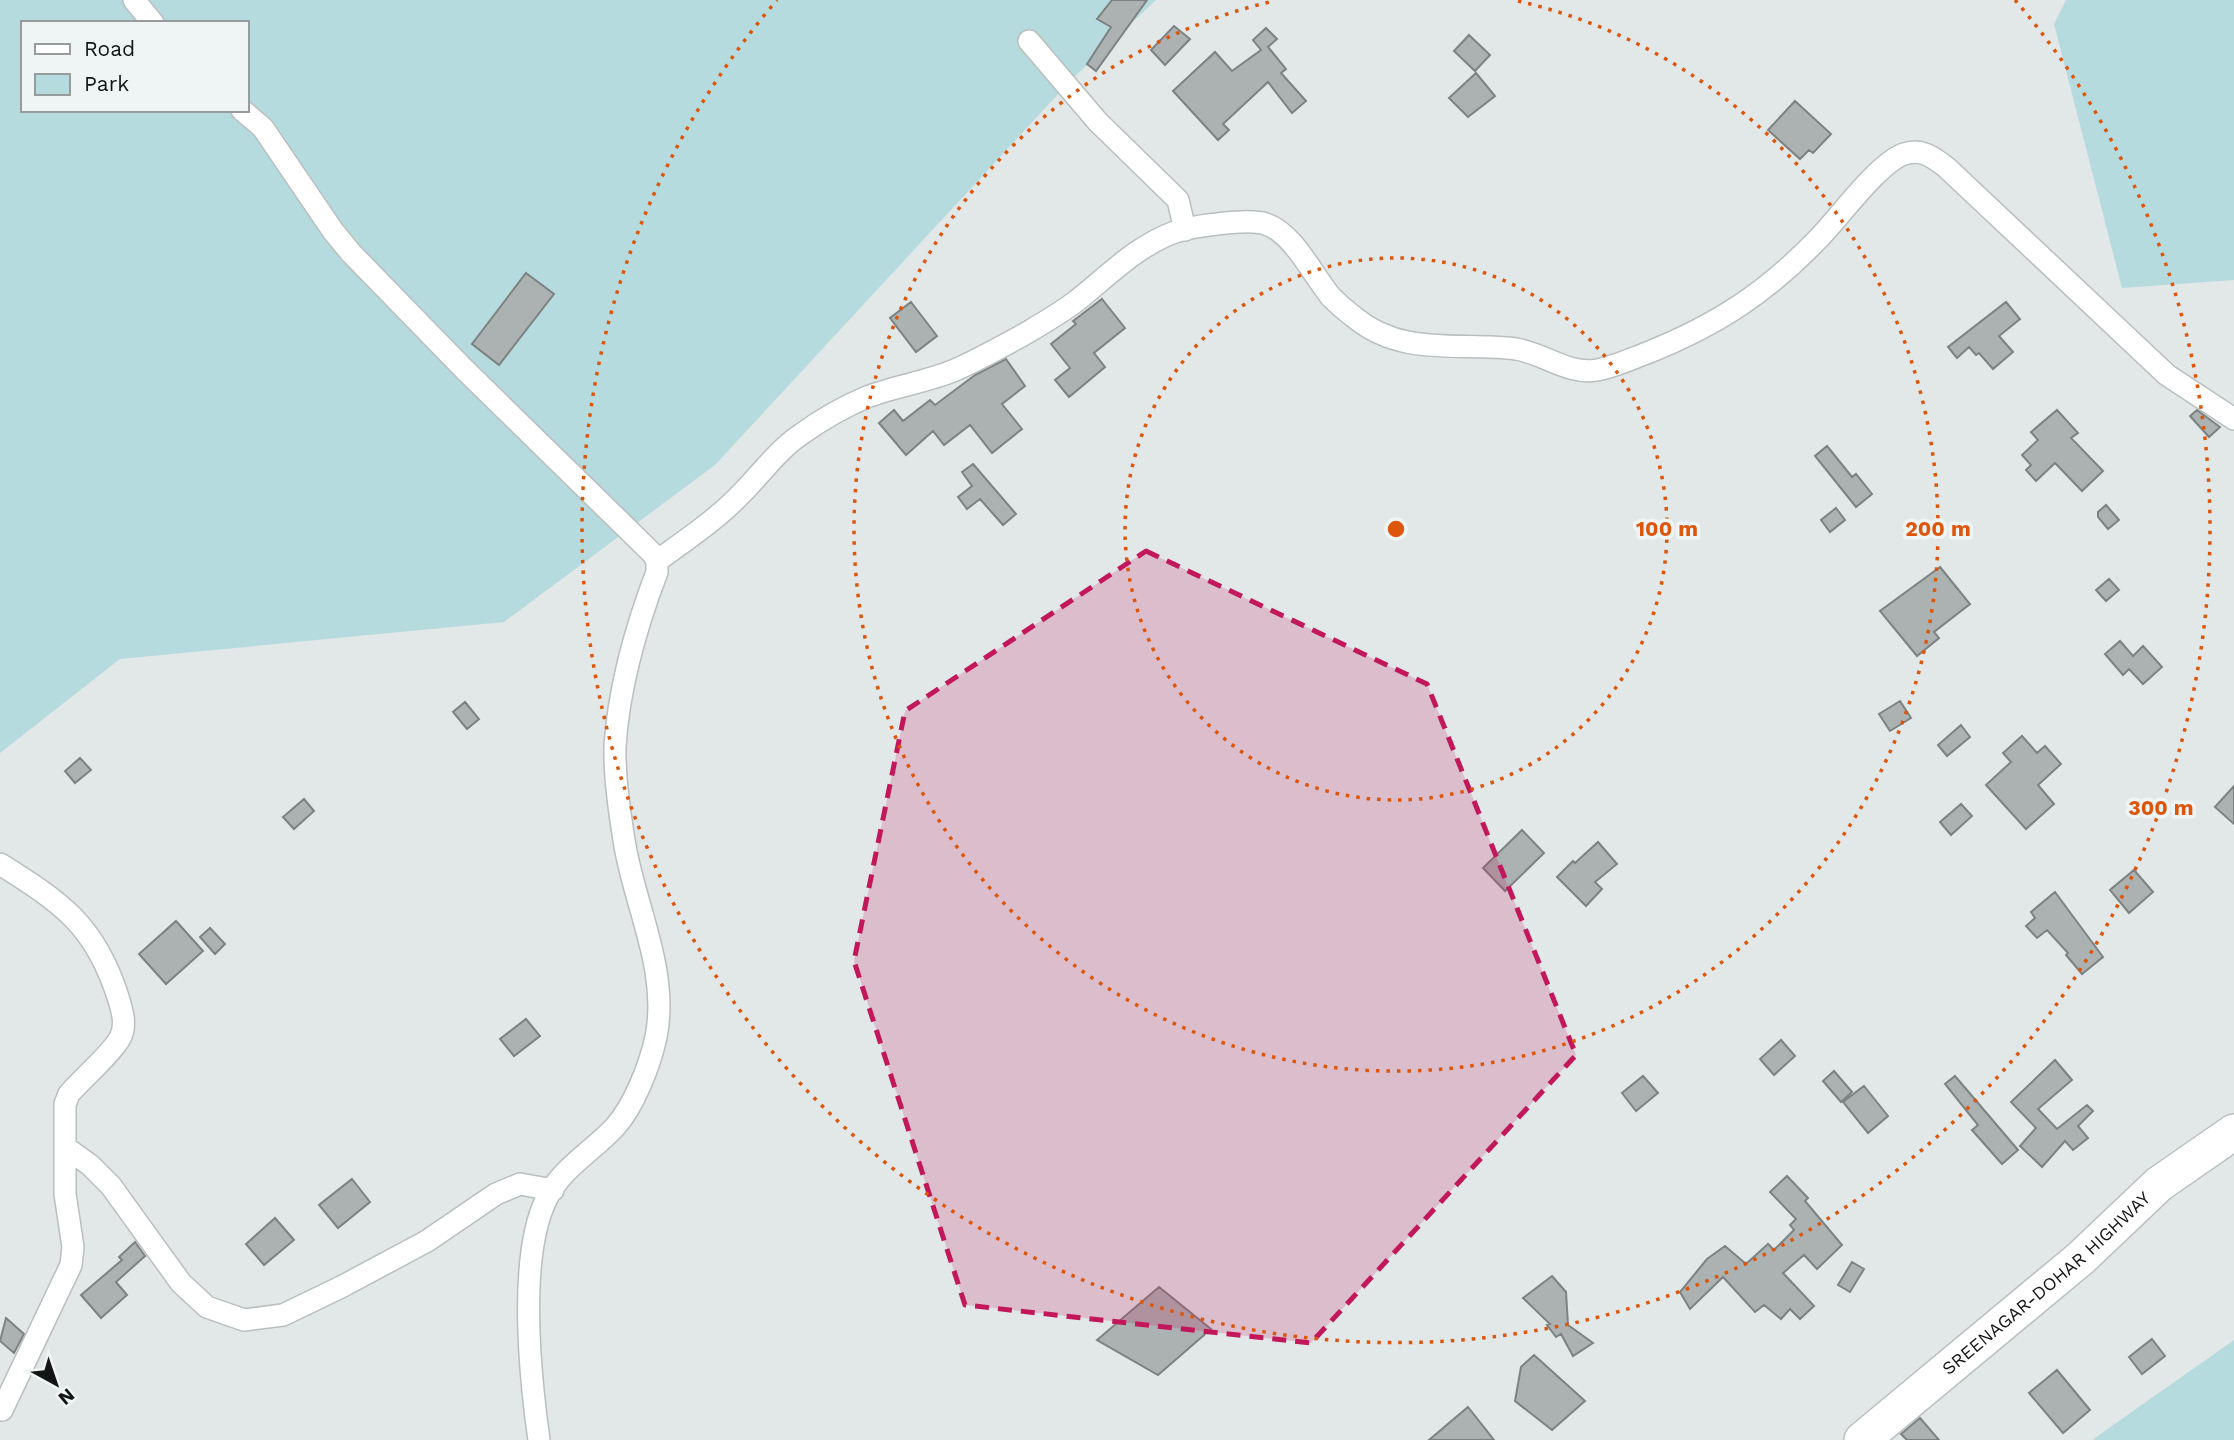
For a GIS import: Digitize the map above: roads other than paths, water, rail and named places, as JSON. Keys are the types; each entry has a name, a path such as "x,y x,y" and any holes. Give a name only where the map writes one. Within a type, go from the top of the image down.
{"main road":[{"name":"SREENAGAR-DOHAR HIGHWAY","path":"1862,1440 2081,1258 2159,1184 2234,1132"}],"street":[{"path":"134,0 151,21"},
{"path":"1029,41 1098,122 1178,200 1185,230"},
{"path":"245,112 263,128 351,253 657,561 657,572 630,653 615,747 625,845 656,966 660,1000 656,1038 632,1104 615,1127 591,1148 553,1190 546,1199 537,1226 528,1330 539,1440"},
{"path":"657,561 710,523 771,460 796,438 832,414 867,397 954,371 1027,333 1071,305 1147,245 1185,230 1199,226 1261,221 1278,229 1333,299 1357,320 1391,338 1429,346 1516,349 1565,367 1594,371 1625,362 1684,338 1739,309 1818,240 1886,164 1903,154 1918,151 1933,157 1945,167 2167,375 2234,419"},
{"path":"0,864 65,909 84,928 98,947 110,971 122,1010 124,1028 119,1040 69,1094 65,1104 65,1194 73,1247 71,1265 2,1410"},
{"path":"65,1147 90,1165 111,1186 181,1283 207,1307 244,1320 283,1315 343,1286 427,1241 496,1194 520,1184 553,1190"}]}
